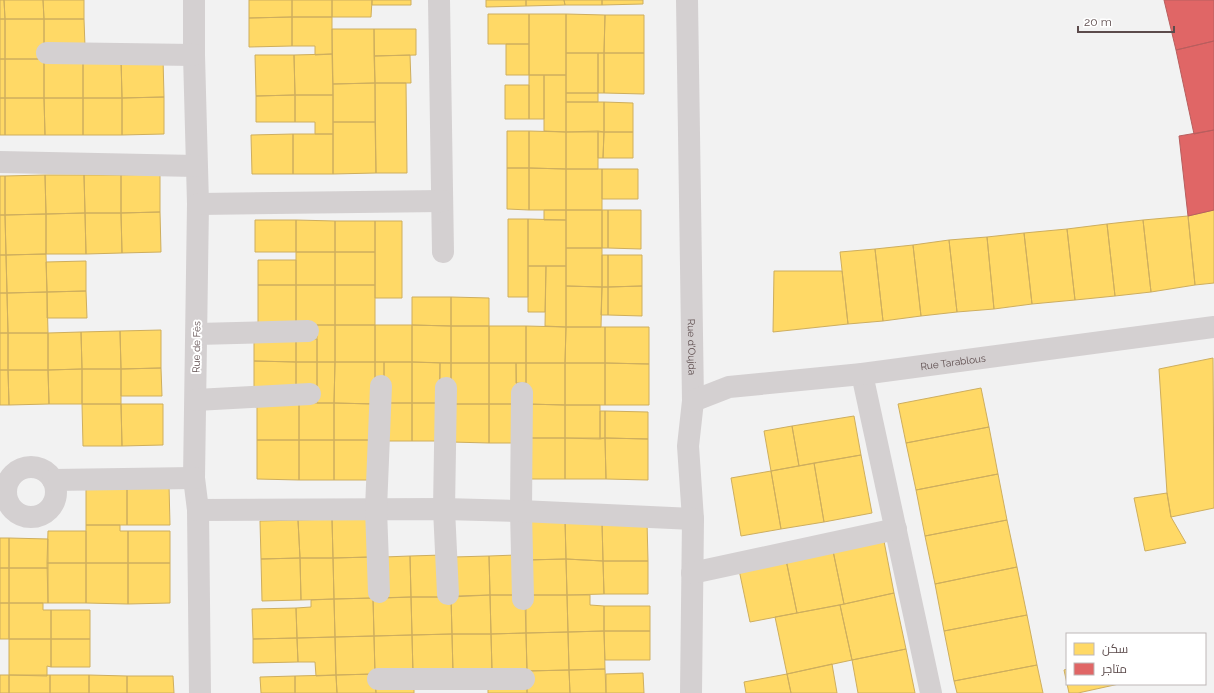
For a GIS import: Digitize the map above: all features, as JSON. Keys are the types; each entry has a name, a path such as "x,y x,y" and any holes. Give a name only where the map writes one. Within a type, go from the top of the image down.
{"street":[{"name":"Rue de Fès","path":"194,0 196,166 198,204 194,478 198,510 200,693"},
{"path":"439,0 443,252"},
{"name":"Rue d'Oujda","path":"687,0 693,401 688,446 693,519 691,693"},
{"path":"47,53 194,55"},
{"path":"0,162 196,166"},
{"path":"198,204 442,201"},
{"name":"Rue Tarablous","path":"693,401 729,387 862,374 1214,327"},
{"path":"197,334 308,331"},
{"path":"862,374 931,693"},
{"path":"379,592 376,509 381,386"},
{"path":"446,388 444,509 448,594"},
{"path":"522,393 521,511 523,599"},
{"path":"196,400 310,394"},
{"path":"24,467 36,467 46,472 54,480 56,491 54,503 47,512 36,516 25,517 15,512 7,503 4,480 24,467"},
{"path":"54,480 194,478"},
{"path":"198,510 444,509 693,519"},
{"path":"692,573 896,529"},
{"path":"378,679 450,686 524,679"}],"building: سكن":[{"path":"0,0 4,0 5,19 0,19"},
{"path":"4,0 43,0 44,19 5,19"},
{"path":"43,0 84,0 84,19 44,19"},
{"path":"249,0 292,0 292,17 249,18"},
{"path":"292,0 332,0 332,17 292,17"},
{"path":"332,0 372,0 371,17 332,17"},
{"path":"372,0 411,0 411,5 372,5"},
{"path":"486,0 526,0 526,6 486,7"},
{"path":"526,0 564,0 565,5 526,6"},
{"path":"564,0 602,0 602,5 565,5"},
{"path":"602,0 643,0 643,4 602,5"},
{"path":"488,14 529,14 529,44 488,44"},
{"path":"529,14 566,14 566,75 529,75"},
{"path":"566,14 605,15 604,53 566,53"},
{"path":"605,15 644,15 644,53 604,53"},
{"path":"292,17 332,17 332,54 315,55 315,46 292,46"},
{"path":"292,17 292,46 249,47 249,18"},
{"path":"0,19 5,19 5,59 0,59"},
{"path":"5,19 44,19 44,59 5,59"},
{"path":"44,19 84,19 85,47 44,47"},
{"path":"332,29 374,29 375,83 333,84"},
{"path":"374,29 416,29 416,55 374,56"},
{"path":"506,44 529,44 529,75 506,75"},
{"path":"566,53 598,53 598,93 566,93"},
{"path":"598,53 604,53 604,93 598,93"},
{"path":"604,53 644,53 644,94 604,93"},
{"path":"332,54 333,95 295,95 294,55"},
{"path":"255,55 294,55 295,95 256,96"},
{"path":"410,55 411,83 375,83 374,56"},
{"path":"83,58 121,58 122,98 83,98"},
{"path":"83,58 83,98 44,98 44,59"},
{"path":"121,58 163,58 164,97 122,98"},
{"path":"0,59 5,59 5,98 0,98"},
{"path":"5,59 44,59 44,98 5,98"},
{"path":"529,75 544,75 544,119 529,119"},
{"path":"544,75 566,75 566,132 544,131"},
{"path":"375,83 406,83 407,173 376,173"},
{"path":"375,83 375,122 333,122 333,84"},
{"path":"505,85 529,85 529,119 505,119"},
{"path":"566,93 598,93 598,102 566,102"},
{"path":"295,95 295,122 256,122 256,96"},
{"path":"295,95 333,95 333,134 315,134 315,122 295,122"},
{"path":"164,97 164,134 122,135 122,98"},
{"path":"0,98 5,98 5,135 0,135"},
{"path":"5,98 44,98 45,135 5,135"},
{"path":"44,98 83,98 83,135 45,135"},
{"path":"83,98 122,98 122,135 83,135"},
{"path":"566,102 604,102 604,132 566,132"},
{"path":"604,102 633,103 633,132 604,132"},
{"path":"333,122 375,122 376,173 333,174"},
{"path":"507,131 529,131 529,168 507,168"},
{"path":"529,131 566,132 566,169 529,168"},
{"path":"598,131 604,132 603,158 598,158"},
{"path":"598,131 598,169 566,169 566,132"},
{"path":"604,132 633,132 633,158 603,158"},
{"path":"293,134 293,174 252,174 251,135"},
{"path":"293,134 333,134 333,174 293,174"},
{"path":"507,168 529,168 529,210 507,209"},
{"path":"529,168 566,169 566,210 529,210"},
{"path":"566,169 602,169 602,210 566,210"},
{"path":"602,169 638,169 638,199 602,199"},
{"path":"160,174 160,212 121,213 121,175"},
{"path":"45,175 84,175 85,213 46,214"},
{"path":"45,175 46,214 5,215 5,176"},
{"path":"84,175 121,175 121,213 85,213"},
{"path":"0,176 5,176 5,215 0,215"},
{"path":"544,210 566,210 566,220 544,220"},
{"path":"566,210 602,210 602,248 566,248"},
{"path":"602,210 608,210 608,248 602,248"},
{"path":"608,210 641,210 641,249 608,248"},
{"path":"1214,210 1214,283 1195,285 1188,216"},
{"path":"160,212 161,252 122,253 121,213"},
{"path":"85,213 121,213 122,253 86,254"},
{"path":"85,213 86,254 46,254 46,214"},
{"path":"46,214 46,254 6,255 5,215"},
{"path":"0,215 5,215 6,255 0,255"},
{"path":"1188,216 1195,285 1151,292 1143,220"},
{"path":"508,219 528,219 528,297 508,297"},
{"path":"528,219 566,220 566,266 528,266"},
{"path":"255,220 296,220 296,252 255,252"},
{"path":"296,220 335,221 335,252 296,252"},
{"path":"1143,220 1151,292 1115,296 1107,224"},
{"path":"335,221 375,221 375,252 335,252"},
{"path":"375,221 402,221 402,298 375,298"},
{"path":"1107,224 1115,296 1075,300 1067,229"},
{"path":"1067,229 1075,300 1032,304 1024,233"},
{"path":"1024,233 1032,304 994,309 987,237"},
{"path":"987,237 994,309 957,312 949,240"},
{"path":"949,240 957,312 921,316 913,245"},
{"path":"913,245 921,316 883,321 875,249"},
{"path":"566,248 602,248 602,287 566,286"},
{"path":"875,249 883,321 848,324 840,252"},
{"path":"296,252 335,252 335,285 296,285"},
{"path":"335,252 375,252 375,285 335,285"},
{"path":"46,254 47,292 7,293 6,255"},
{"path":"0,255 6,255 7,293 0,293"},
{"path":"602,255 608,255 608,287 602,287"},
{"path":"608,255 642,255 642,286 608,287"},
{"path":"258,260 296,260 296,285 258,285"},
{"path":"86,261 86,291 47,292 46,262"},
{"path":"528,266 546,266 545,312 528,312"},
{"path":"546,266 566,266 566,327 545,326"},
{"path":"774,271 842,271 848,324 773,332"},
{"path":"258,285 296,285 296,325 258,325"},
{"path":"296,285 335,285 335,325 296,325"},
{"path":"335,285 375,285 375,325 335,325"},
{"path":"566,286 602,287 601,327 566,327"},
{"path":"642,286 642,316 608,315 608,287"},
{"path":"602,287 608,287 608,315 601,315"},
{"path":"86,291 87,318 47,318 47,292"},
{"path":"47,292 48,333 8,333 7,293"},
{"path":"0,293 7,293 8,333 0,333"},
{"path":"412,297 451,297 451,326 412,325"},
{"path":"451,297 489,298 489,326 451,326"},
{"path":"317,325 335,325 335,362 317,362"},
{"path":"335,325 375,325 375,362 335,362"},
{"path":"375,325 412,325 412,362 375,362"},
{"path":"412,325 451,326 451,363 412,362"},
{"path":"451,326 489,326 489,363 451,363"},
{"path":"489,326 526,326 526,363 489,363"},
{"path":"526,326 566,327 565,363 526,363"},
{"path":"566,327 605,327 605,363 565,363"},
{"path":"605,327 649,327 649,364 605,363"},
{"path":"161,330 161,368 121,369 120,331"},
{"path":"120,331 121,369 82,369 81,332"},
{"path":"81,332 82,369 48,370 48,333"},
{"path":"0,333 8,333 8,370 0,370"},
{"path":"8,333 48,333 48,370 8,370"},
{"path":"254,339 296,339 296,362 254,361"},
{"path":"296,339 317,339 317,362 296,362"},
{"path":"1213,358 1214,508 1171,517 1167,493 1159,369"},
{"path":"254,361 296,362 296,391 254,391"},
{"path":"296,362 317,362 317,391 296,391"},
{"path":"317,362 335,362 334,403 317,403"},
{"path":"335,362 375,362 375,404 334,403"},
{"path":"375,362 384,362 384,383 375,384"},
{"path":"384,362 412,362 412,403 384,403"},
{"path":"412,362 440,363 439,403 412,403"},
{"path":"440,363 451,363 451,383 440,383"},
{"path":"451,363 489,363 489,404 451,404"},
{"path":"489,363 516,363 517,404 489,404"},
{"path":"516,363 526,363 526,383 516,383"},
{"path":"526,363 565,363 565,405 526,404"},
{"path":"565,363 605,363 605,405 565,405"},
{"path":"605,363 649,364 649,405 605,405"},
{"path":"161,368 162,396 121,396 121,369"},
{"path":"82,369 82,404 49,404 48,370"},
{"path":"82,369 121,369 121,404 82,404"},
{"path":"0,370 8,370 9,405 0,405"},
{"path":"8,370 48,370 49,404 9,405"},
{"path":"981,388 989,427 906,443 898,404"},
{"path":"257,403 299,403 299,440 257,440"},
{"path":"299,403 334,403 334,440 299,440"},
{"path":"334,403 375,404 374,440 334,440"},
{"path":"384,403 412,403 412,441 384,441"},
{"path":"412,403 439,403 440,441 412,441"},
{"path":"82,404 121,404 122,446 83,446"},
{"path":"121,404 163,404 163,445 122,446"},
{"path":"451,404 489,404 489,443 451,442"},
{"path":"489,404 517,404 516,443 489,443"},
{"path":"526,404 565,405 565,438 526,438"},
{"path":"565,405 600,405 600,439 565,438"},
{"path":"600,411 605,411 605,438 600,439"},
{"path":"605,411 648,412 648,439 605,438"},
{"path":"854,416 861,455 799,466 792,426"},
{"path":"792,426 799,466 771,471 764,431"},
{"path":"989,427 998,474 916,490 906,443"},
{"path":"526,438 565,438 565,479 526,479"},
{"path":"565,438 605,438 606,479 565,479"},
{"path":"605,438 648,439 648,480 606,479"},
{"path":"257,440 299,440 299,480 257,479"},
{"path":"299,440 334,440 334,480 299,480"},
{"path":"334,440 374,440 374,480 334,480"},
{"path":"861,455 872,513 824,522 814,463"},
{"path":"814,463 824,522 781,529 771,471"},
{"path":"771,471 781,529 741,536 731,478"},
{"path":"998,474 1007,520 925,536 916,490"},
{"path":"86,485 127,485 127,525 86,525"},
{"path":"127,485 169,485 170,525 127,525"},
{"path":"1167,493 1171,517 1186,543 1145,551 1134,498"},
{"path":"332,519 333,558 300,558 298,520"},
{"path":"332,519 371,519 372,557 333,558"},
{"path":"565,519 602,522 603,561 566,559"},
{"path":"565,519 566,559 526,560 525,520"},
{"path":"298,520 300,558 261,559 260,521"},
{"path":"1007,520 1017,567 935,584 925,536"},
{"path":"647,521 648,561 603,561 602,522"},
{"path":"86,525 120,525 120,531 128,531 128,563 86,563"},
{"path":"48,531 86,531 86,563 47,563"},
{"path":"128,531 170,531 170,563 128,563"},
{"path":"883,536 894,593 844,604 832,546"},
{"path":"0,538 9,538 9,568 0,568"},
{"path":"9,538 48,539 48,568 9,568"},
{"path":"832,546 844,604 797,613 785,555"},
{"path":"443,555 444,597 411,597 410,556"},
{"path":"517,555 518,595 490,595 489,556"},
{"path":"785,555 797,613 750,622 738,565"},
{"path":"410,556 411,597 385,598 384,557"},
{"path":"489,556 490,595 454,596 453,557"},
{"path":"372,557 373,598 334,599 333,558"},
{"path":"300,558 301,600 262,601 261,559"},
{"path":"300,558 333,558 334,599 301,600"},
{"path":"566,559 603,561 604,594 567,595"},
{"path":"566,559 567,595 526,595 526,560"},
{"path":"603,561 648,561 648,594 604,594"},
{"path":"47,563 86,563 86,603 48,603"},
{"path":"86,563 128,563 128,604 86,603"},
{"path":"128,563 170,563 170,603 128,604"},
{"path":"1017,567 1027,615 944,631 935,584"},
{"path":"0,568 9,568 9,603 0,603"},
{"path":"9,568 48,568 48,603 9,603"},
{"path":"894,593 906,649 852,660 840,605"},
{"path":"490,595 518,595 525,602 526,633 491,634"},
{"path":"490,595 491,634 452,634 451,597"},
{"path":"526,595 567,595 568,632 526,633"},
{"path":"567,595 590,595 590,605 604,606 604,631 568,632"},
{"path":"411,597 451,597 452,634 412,635"},
{"path":"411,597 412,635 374,636 373,598"},
{"path":"373,598 374,636 335,637 334,599"},
{"path":"334,599 335,637 297,638 296,608 311,607 311,600"},
{"path":"0,603 9,603 9,639 0,639"},
{"path":"9,603 43,603 43,610 51,610 51,639 9,639"},
{"path":"840,605 852,660 787,674 775,617"},
{"path":"604,606 650,606 650,631 604,631"},
{"path":"296,608 297,638 253,639 252,609"},
{"path":"51,610 90,610 90,639 51,639"},
{"path":"1027,615 1037,665 954,681 944,631"},
{"path":"604,631 650,631 650,660 605,660"},
{"path":"604,631 605,669 569,670 568,632"},
{"path":"568,632 569,670 527,671 526,633"},
{"path":"526,633 527,671 492,671 491,634"},
{"path":"452,634 453,673 413,674 412,635"},
{"path":"452,634 491,634 492,671 453,673"},
{"path":"412,635 413,674 375,674 374,636"},
{"path":"374,636 375,674 336,675 335,637"},
{"path":"335,637 336,675 316,676 315,662 298,662 297,638"},
{"path":"297,638 298,662 253,663 253,639"},
{"path":"9,639 51,639 51,667 47,666 47,676 9,675"},
{"path":"51,639 90,639 90,667 51,667"},
{"path":"906,649 915,693 858,693 852,660"},
{"path":"832,664 837,693 791,693 787,674"},
{"path":"1037,665 1043,693 957,693 954,681"},
{"path":"605,669 606,693 570,693 569,670"},
{"path":"569,670 570,693 527,693 527,671"},
{"path":"643,673 644,693 606,693 606,674"},
{"path":"375,674 376,693 337,693 336,675"},
{"path":"787,674 791,693 746,693 744,682"},
{"path":"0,675 9,675 9,693 0,693"},
{"path":"9,675 50,675 50,693 9,693"},
{"path":"50,675 89,675 89,693 50,693"},
{"path":"89,675 127,676 127,693 89,693"},
{"path":"336,675 337,693 295,693 295,676"},
{"path":"127,676 173,676 174,693 127,693"},
{"path":"295,676 295,693 261,693 260,677"},
{"path":"414,682 414,693 376,693 375,683"},
{"path":"527,684 527,693 488,693 488,685"},
{"path":"1067,685 1114,685 1078,693 1069,693"}],"building: متاجر":[{"path":"1164,0 1214,0 1214,41 1176,50"},
{"path":"1214,41 1214,130 1194,134 1176,50"},
{"path":"1214,130 1214,210 1188,216 1179,136"}]}
